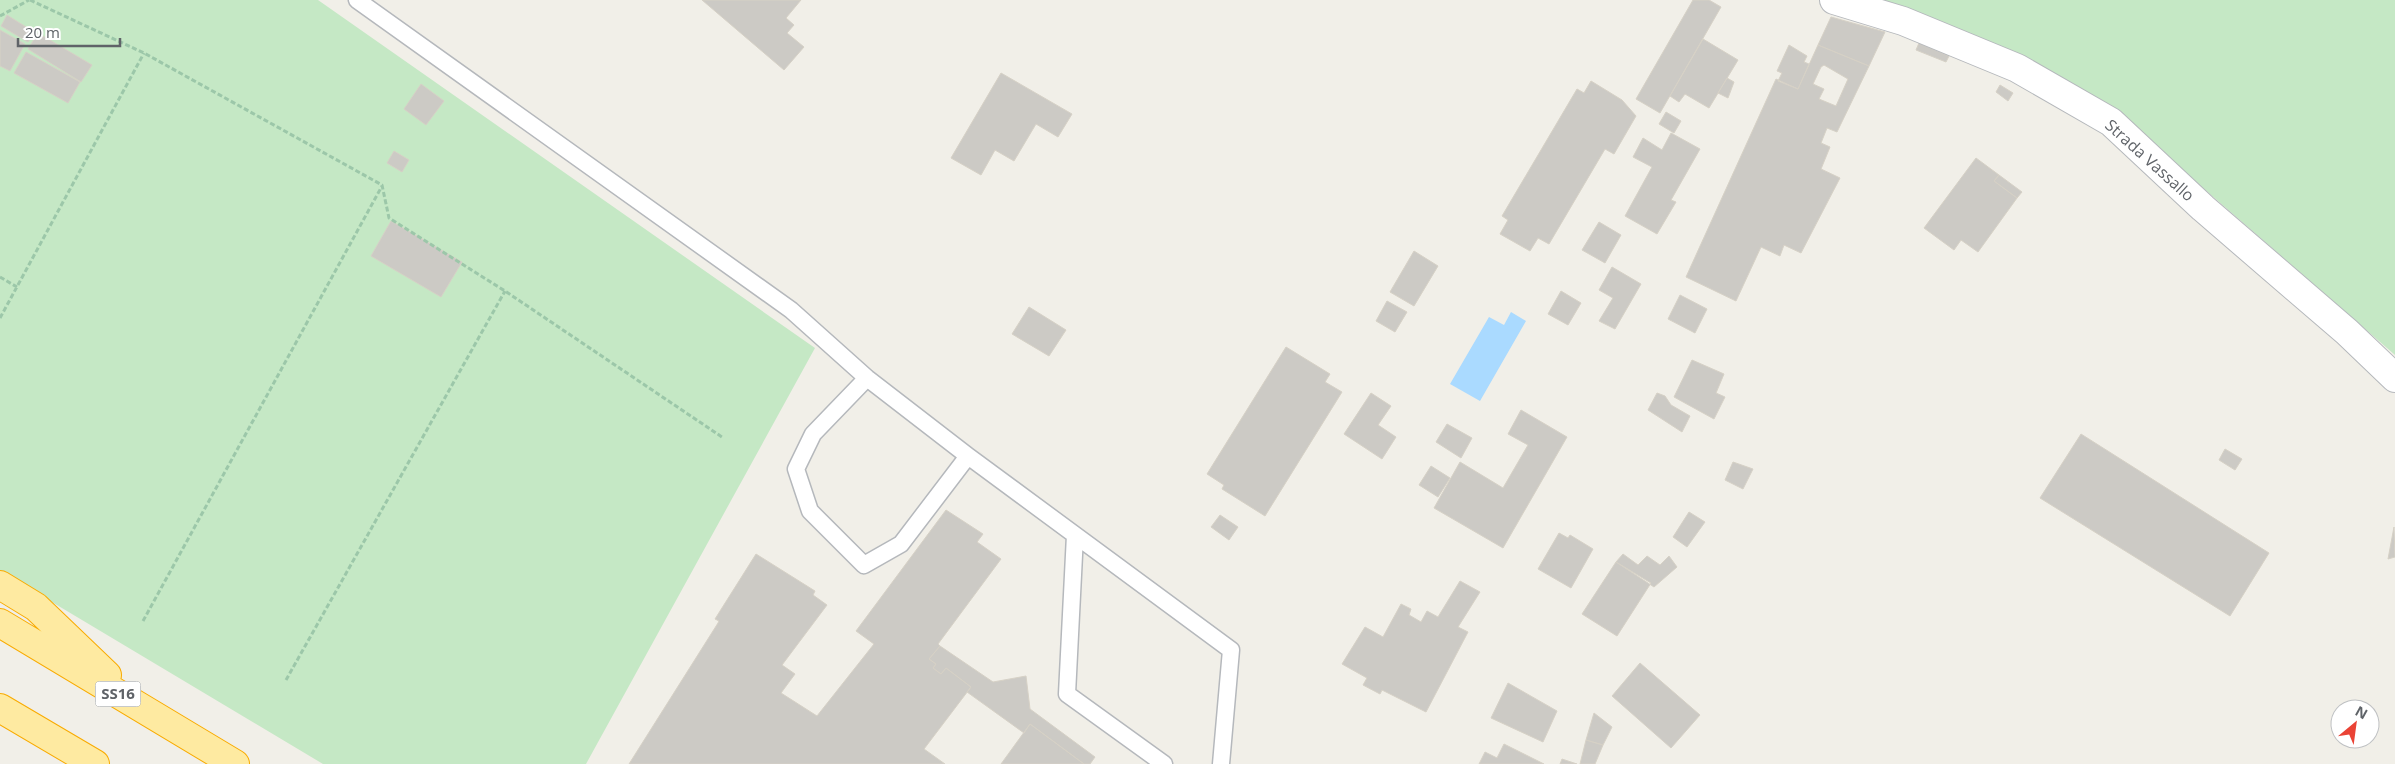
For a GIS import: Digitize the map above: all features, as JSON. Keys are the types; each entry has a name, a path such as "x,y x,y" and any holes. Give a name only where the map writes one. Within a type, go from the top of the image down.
{"highway":[{"path":"0,585 36,607 143,709"},
{"name":"SS16","path":"0,623 235,764"},
{"path":"0,708 95,764"}],"street":[{"name":"Strada Vassallo","path":"1834,0 1902,21 2016,68 2111,122 2203,208 2347,332 2395,378"}],"lane":[{"path":"357,0 791,310 867,378 968,456 1231,650 1221,764"},
{"path":"867,378 813,434 796,469 810,511 864,565 902,544 968,456"},
{"path":"1075,535 1067,694 1164,764"}],"path":[{"path":"0,16 30,0 144,53 382,185 389,218 505,291 722,437"},
{"path":"0,318 144,53"},
{"path":"143,621 382,185"},
{"path":"0,277 17,287"},
{"path":"286,680 505,291"}],"green space":[{"path":"0,0 318,0 815,348 586,764 323,764 0,571"},
{"path":"1878,0 2395,0 2395,355 2114,108"}],"water":[{"path":"1511,312 1526,321 1480,401 1450,384 1489,317 1504,325"}],"building":[{"path":"702,0 801,0 786,18 794,25 787,33 804,47 784,70"},
{"path":"1693,0 1709,0 1721,7 1660,113 1636,99"},
{"path":"7,15 34,32 28,42 1,26"},
{"path":"1831,17 1885,32 1869,66 1818,45"},
{"path":"0,30 25,44 10,71 0,66"},
{"path":"38,33 92,65 81,82 28,49"},
{"path":"1703,39 1738,60 1709,108 1685,94 1679,102 1670,96"},
{"path":"1919,43 1949,56 1946,62 1916,50"},
{"path":"1789,45 1807,56 1804,62 1809,64 1798,89 1778,81 1782,73 1777,71"},
{"path":"1818,45 1869,66 1837,132 1827,128 1821,143 1830,147 1821,169 1840,178 1801,253 1784,245 1780,256 1761,247 1736,301 1686,277 1776,79 1798,89","holes":["1824,65 1848,79 1836,106 1819,99 1824,89 1813,84 1821,67"]},
{"path":"26,52 80,82 68,103 14,73"},
{"path":"1001,73 1072,114 1058,137 1036,124 1014,161 995,150 981,175 951,158"},
{"path":"1727,78 1734,82 1728,98 1718,93"},
{"path":"1591,81 1622,100 1636,116 1614,154 1605,149 1549,244 1538,238 1530,251 1500,234 1508,220 1502,216 1577,89 1584,93"},
{"path":"421,84 444,101 426,125 404,109"},
{"path":"2000,85 2013,93 2008,101 1996,92"},
{"path":"1666,112 1681,121 1674,133 1659,124"},
{"path":"1671,133 1700,149 1671,200 1676,202 1657,234 1625,216 1652,167 1633,157 1643,138 1662,150"},
{"path":"394,151 409,160 402,172 387,163"},
{"path":"1976,158 1999,175 1994,181 2017,198 1978,252 1961,240 1954,250 1924,228"},
{"path":"1999,175 2022,192 2017,198 1994,181"},
{"path":"391,221 462,262 441,297 371,256"},
{"path":"1599,222 1621,235 1605,263 1582,250"},
{"path":"1414,251 1438,266 1414,306 1390,292"},
{"path":"1612,267 1641,284 1615,329 1599,321 1613,298 1599,290"},
{"path":"1561,291 1581,303 1568,325 1548,314"},
{"path":"1680,295 1707,309 1695,333 1668,319"},
{"path":"1387,301 1407,312 1395,332 1376,321"},
{"path":"1029,307 1066,330 1049,356 1012,334"},
{"path":"1286,347 1330,374 1325,382 1342,392 1265,516 1222,489 1224,485 1207,474"},
{"path":"1692,360 1724,374 1716,393 1725,397 1714,419 1674,397"},
{"path":"1371,393 1391,406 1378,425 1396,437 1382,459 1344,434"},
{"path":"1657,393 1665,396 1671,405 1690,416 1682,432 1648,410"},
{"path":"1521,410 1567,437 1503,548 1434,508 1460,462 1503,488 1528,445 1508,434"},
{"path":"1447,424 1472,438 1461,458 1436,442"},
{"path":"2081,434 2269,553 2230,616 2040,498"},
{"path":"2225,449 2242,459 2235,470 2219,460"},
{"path":"1733,462 1753,469 1743,489 1725,480"},
{"path":"1431,466 1450,478 1438,497 1419,485"},
{"path":"946,510 983,534 977,542 1001,559 929,659 936,664 933,668 941,674 946,668 971,687 924,749 945,764 629,764 718,623 719,621 715,619 756,554 815,591 813,595 827,605 782,665 795,674 781,693 817,716 874,644 856,631"},
{"path":"1689,512 1705,522 1687,547 1673,537"},
{"path":"1220,515 1238,527 1229,540 1211,527"},
{"path":"2394,527 2395,557 2388,559"},
{"path":"1559,533 1568,538 1570,535 1593,549 1571,588 1538,569"},
{"path":"1623,554 1638,565 1647,556 1660,565 1669,556 1677,567 1654,587 1616,562"},
{"path":"1616,562 1651,583 1617,636 1582,614"},
{"path":"1460,581 1480,592 1458,627 1468,632 1426,712 1382,690 1380,694 1363,685 1367,678 1342,664 1365,627 1383,637 1401,604 1411,609 1409,615 1421,622 1427,611 1438,617"},
{"path":"940,646 993,682 1026,676 1030,709 1095,757 1090,764 1084,764 1030,724 1024,733 967,692 971,687 946,668 941,674 933,668 936,664 929,659"},
{"path":"1640,663 1700,715 1671,748 1612,696"},
{"path":"1508,683 1557,711 1543,742 1491,718"},
{"path":"1594,713 1612,727 1603,745 1586,740"},
{"path":"1030,724 1084,764 1001,764"},
{"path":"1586,740 1603,745 1595,764 1580,764"},
{"path":"1504,744 1544,764 1479,764 1485,752 1497,758"},
{"path":"1562,759 1577,764 1560,764"}]}
